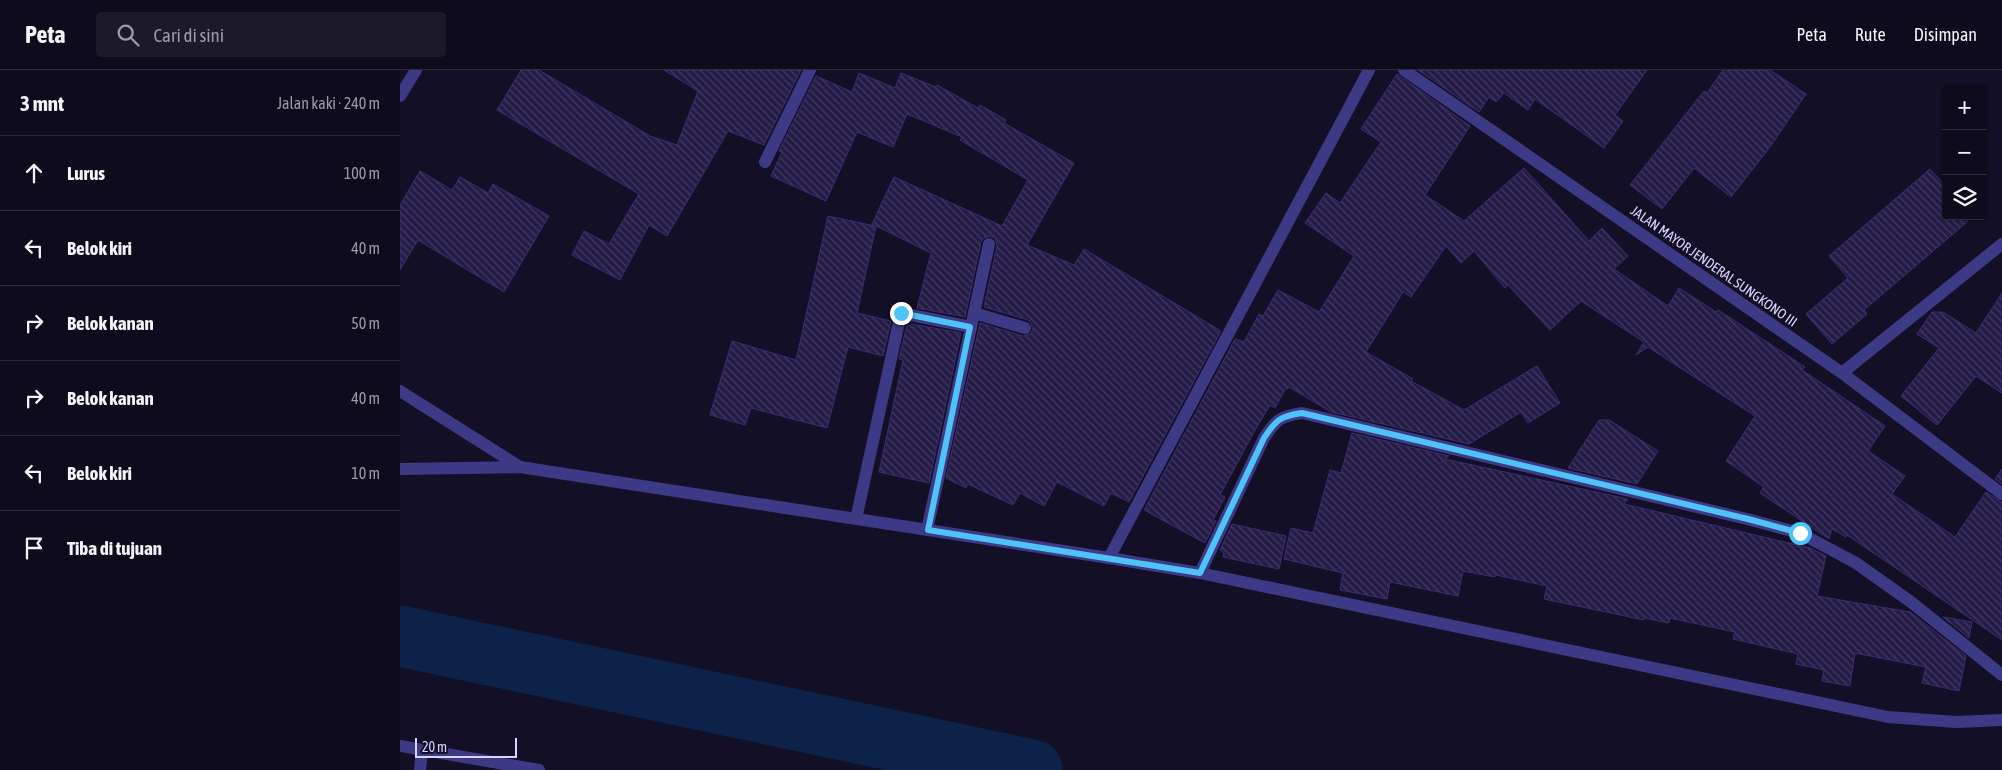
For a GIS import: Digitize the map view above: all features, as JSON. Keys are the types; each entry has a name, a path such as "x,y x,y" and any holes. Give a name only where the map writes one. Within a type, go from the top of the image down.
{"street":[{"path":"400,96 416,70"},
{"path":"765,162 810,70"},
{"path":"1110,558 1369,70"},
{"name":"JALAN MAYOR JENDERAL SUNGKONO III","path":"1404,70 1842,373 2002,494"},
{"path":"928,530 989,244"},
{"path":"1842,373 2002,244"},
{"path":"856,519 901,313 970,327"},
{"path":"974,313 1025,328"},
{"path":"400,391 520,467"},
{"path":"1200,573 1264,438 1274,423 1286,415 1302,413 1738,516 1800,533 1856,563 1912,602 2002,675"},
{"path":"400,469 520,467 1110,558 1200,573 1888,717 1956,722 2002,720"},
{"path":"400,746 539,770"},
{"path":"420,770 422,750"}],"building":[{"path":"521,70 539,70 650,136 677,145 698,91 664,70 801,70 764,145 728,131 667,236 649,225 620,280 572,255 584,231 609,244 639,194 497,110"},
{"path":"1418,70 1647,70 1615,115 1623,121 1604,148 1535,99 1528,110 1504,93 1496,102 1489,97 1479,112"},
{"path":"1723,70 1770,70 1806,94 1770,147 1731,197 1694,168 1662,209 1630,185 1704,91 1707,93"},
{"path":"859,73 895,88 901,73 936,87 937,85 978,108 980,105 1006,120 1004,123 1074,163 1027,245 1074,265 1084,249 1221,331 1129,502 1111,493 1104,506 1057,482 1044,506 1020,493 1013,505 968,484 966,488 946,478 980,323 1023,336 1030,334 1033,330 1028,320 984,307 997,246 995,238 990,236 983,238 981,242 965,317 917,308 931,253 876,226 857,313 891,321 883,356 848,347 827,428 751,408 745,425 710,415 732,341 796,360 828,216 875,226 872,224 894,177 1002,226 1028,180 960,140 962,137 907,114 893,147 857,132 826,201 771,176 782,152 779,151 816,76 852,92"},
{"path":"1397,74 1470,126 1425,195 1464,221 1524,168 1589,241 1602,228 1628,256 1614,269 1668,306 1679,288 1716,312 1718,310 1805,367 1802,370 1885,426 1868,451 1905,476 1892,494 1955,537 1986,492 2002,502 2002,640 1847,535 1846,537 1832,529 1829,539 1760,493 1764,487 1726,461 1755,416 1648,347 1636,355 1644,342 1581,301 1550,330 1508,285 1505,288 1474,251 1461,263 1446,246 1411,297 1403,292 1366,352 1413,379 1411,381 1464,410 1537,366 1560,403 1528,423 1521,412 1469,444 1331,412 1289,387 1288,389 1286,388 1275,408 1270,405 1220,495 1225,497 1213,520 1216,521 1205,543 1144,510 1235,339 1244,342 1259,314 1263,316 1278,290 1319,312 1354,256 1305,223 1326,193 1340,203 1381,142 1361,129"},
{"path":"1930,169 1942,182 1942,220 1967,220 1967,222 1864,310 1867,314 1832,344 1806,314 1848,278 1829,256"},
{"path":"420,171 452,190 460,177 488,193 493,184 549,216 504,292 418,240 400,270 400,205"},
{"path":"2002,293 2002,393 1976,376 1937,425 1901,396 1939,348 1917,334 1932,312 1943,312 1976,333"},
{"path":"912,324 961,333 929,483 879,472 903,360 899,359 907,325 912,326"},
{"path":"1599,420 1609,420 1658,451 1637,484 1568,468"},
{"path":"1352,433 1449,456 1445,459 1628,499 1624,504 1810,548 1826,556 1817,596 1910,612 1966,656 1959,691 1922,683 1926,667 1855,653 1850,686 1822,681 1824,670 1796,664 1798,654 1733,639 1735,632 1670,618 1669,623 1644,618 1644,620 1544,599 1547,586 1496,575 1495,577 1463,571 1458,596 1390,582 1387,599 1340,590 1343,573 1284,559 1291,528 1313,533 1330,470 1341,473"},
{"path":"2002,469 2002,484 1995,479"},
{"path":"1232,524 1286,536 1279,569 1223,557 1224,553 1220,550"},
{"path":"1943,617 1972,622 1969,638"}],"waterway":[{"path":"400,636 1032,770"}],"route":[{"path":"901,313 970,327 928,530 1200,573 1264,438 1274,423 1286,415 1302,413 1800,533"}]}
